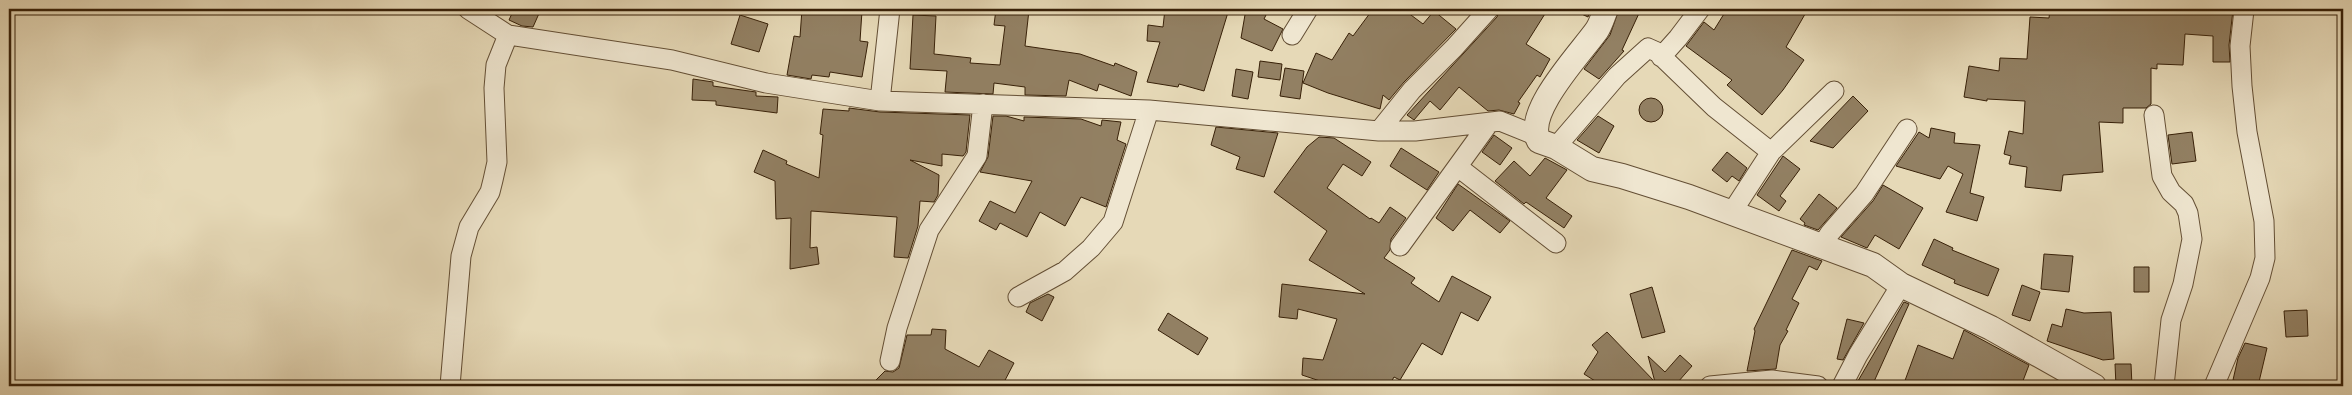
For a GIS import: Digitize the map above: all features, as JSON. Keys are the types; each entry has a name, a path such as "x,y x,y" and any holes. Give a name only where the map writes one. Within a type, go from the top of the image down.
{"street":[{"path":"468,9 508,35 672,60 766,83 880,101 1149,110 1379,131 1415,131 1500,121 1546,142 1592,169 1622,176 1732,212 1873,265 1901,286 1991,328 2094,386"},
{"path":"880,101 890,9"},
{"path":"1292,35 1308,9"},
{"path":"1379,131 1412,90 1454,48 1489,9"},
{"path":"1546,142 1535,124 1541,107 1598,28 1606,9"},
{"path":"1661,56 1678,38 1700,9"},
{"path":"2214,386 2260,278 2265,258 2264,221 2247,132 2242,86 2240,46 2244,10"},
{"path":"450,386 461,256 469,227 490,192 494,180 497,162 494,88 496,66 508,35"},
{"path":"1546,142 1648,48 1653,49 1714,106 1771,152"},
{"path":"1732,212 1771,152 1834,92"},
{"path":"890,361 897,328 929,230 977,156 983,104"},
{"path":"1018,297 1065,271 1092,248 1113,222 1149,110"},
{"path":"2154,115 2162,176 2171,192 2184,204 2188,213 2192,239 2183,284 2171,320 2164,386"},
{"path":"1400,246 1489,123"},
{"path":"1821,247 1830,233 1864,194 1907,129"},
{"path":"1458,167 1556,243"},
{"path":"1842,386 1858,355 1901,286"},
{"path":"1710,386 1772,380 1818,386"}],"building":[{"path":"514,9 541,9 533,27 522,26 509,20"},
{"path":"802,9 862,11 860,41 868,42 862,77 830,72 829,77 812,75 811,79 787,75 794,36 800,37"},
{"path":"996,9 1029,10 1025,46 1080,54 1114,66 1115,63 1137,72 1131,96 1099,84 1097,91 1069,80 1066,96 1025,95 1025,87 994,83 993,94 945,92 947,71 910,69 913,15 936,16 934,54 971,58 970,63 1000,65 1005,26 994,25"},
{"path":"1165,9 1229,9 1204,91 1179,84 1178,87 1147,82 1160,42 1147,41 1148,25 1163,27"},
{"path":"1246,9 1269,9 1264,19 1283,29 1272,51 1241,38"},
{"path":"1373,9 1403,9 1423,24 1434,11 1456,29 1389,100 1383,95 1380,109 1303,83 1316,53 1332,60 1349,33 1353,36"},
{"path":"1500,9 1548,9 1526,44 1550,59 1540,77 1537,75 1518,102 1520,103 1514,114 1499,110 1488,111 1459,87 1440,110 1430,101 1414,120 1407,115 1497,17"},
{"path":"1571,9 1591,9 1588,17"},
{"path":"1619,9 1641,9 1622,50 1624,51 1599,79 1584,69 1610,35"},
{"path":"1727,9 1808,9 1786,47 1804,60 1783,90 1762,115 1727,85 1732,80 1686,46 1704,22 1714,30"},
{"path":"2050,9 2233,10 2229,45 2230,62 2213,62 2213,36 2185,34 2183,65 2157,64 2157,69 2151,68 2151,104 2146,108 2123,108 2123,123 2099,122 2103,172 2063,175 2061,191 2025,187 2027,167 2009,164 2011,156 2004,154 2009,131 2023,134 2025,101 1987,99 1987,101 1964,97 1969,66 1999,71 2000,58 2027,59 2030,17 2049,18"},
{"path":"740,15 768,24 759,52 731,44"},
{"path":"1260,61 1282,64 1280,80 1258,77"},
{"path":"1285,68 1304,71 1300,99 1280,96"},
{"path":"1236,69 1253,72 1248,99 1232,96"},
{"path":"693,79 713,82 713,86 756,92 756,96 778,97 777,113 716,105 716,101 692,100"},
{"path":"1853,96 1868,111 1833,148 1810,141"},
{"path":"1651,98 1660,101 1663,110 1660,119 1651,122 1642,119 1639,110 1642,101"},
{"path":"849,108 880,112 970,115 966,152 963,156 942,154 942,166 910,160 939,175 938,195 934,202 920,201 918,226 908,258 894,257 897,217 811,211 810,248 817,247 819,264 790,269 791,218 776,219 775,181 754,172 763,150 787,161 786,164 819,178 823,135 820,134 823,109 849,111"},
{"path":"993,116 1006,116 1024,121 1024,117 1081,119 1101,126 1102,120 1121,122 1117,140 1126,144 1106,207 1081,197 1065,226 1040,212 1027,237 1000,223 996,230 979,221 990,201 1015,213 1032,181 980,172 988,157"},
{"path":"1598,116 1614,126 1599,153 1577,140"},
{"path":"1216,127 1278,133 1264,177 1236,169 1240,157 1211,145"},
{"path":"1931,128 1955,133 1954,143 1980,145 1970,193 1984,197 1977,221 1946,212 1963,174 1948,166 1940,179 1896,166 1919,132 1929,138"},
{"path":"2192,132 2196,161 2172,164 2168,135"},
{"path":"1494,135 1512,148 1500,165 1482,152"},
{"path":"1319,137 1334,138 1371,162 1362,176 1343,164 1327,188 1370,219 1379,223 1390,207 1406,218 1391,239 1390,250 1384,258 1415,278 1411,283 1439,302 1452,276 1491,297 1478,321 1461,312 1442,355 1422,343 1400,380 1394,377 1389,386 1335,386 1302,375 1303,358 1323,360 1337,319 1298,309 1297,319 1279,317 1282,284 1365,294 1309,260 1327,231 1274,192 1307,147"},
{"path":"1401,148 1439,172 1427,190 1390,166"},
{"path":"1727,152 1747,168 1739,181 1732,176 1727,182 1712,170"},
{"path":"1783,156 1800,169 1780,196 1786,201 1779,211 1757,195"},
{"path":"1545,158 1567,170 1546,198 1572,216 1564,228 1526,202 1524,204 1495,181 1514,161 1530,176"},
{"path":"1458,184 1510,221 1500,233 1470,210 1453,231 1436,218"},
{"path":"1883,185 1923,208 1899,249 1875,235 1867,248 1841,237 1873,201"},
{"path":"1819,194 1837,208 1818,230 1804,225 1805,223 1800,219"},
{"path":"1934,239 1953,248 1952,250 1999,269 1988,296 1954,283 1955,280 1922,265"},
{"path":"1792,250 1822,261 1817,270 1809,266 1792,299 1799,303 1786,330 1788,331 1780,345 1776,369 1747,371 1754,329"},
{"path":"2044,254 2073,256 2069,292 2041,289"},
{"path":"2134,267 2149,267 2149,292 2134,292"},
{"path":"2022,285 2040,292 2030,321 2012,315"},
{"path":"1652,287 1665,332 1642,338 1630,294"},
{"path":"1048,294 1054,297 1042,321 1026,312 1030,303"},
{"path":"1904,302 1909,304 1872,386 1855,386"},
{"path":"2066,309 2084,313 2111,312 2114,359 2103,360 2047,341 2052,324 2062,327"},
{"path":"2307,310 2308,336 2286,337 2284,311"},
{"path":"1168,313 1208,338 1198,355 1158,330"},
{"path":"1847,319 1864,323 1843,360 1837,359"},
{"path":"932,329 946,330 945,349 979,367 989,350 1014,363 1002,386 870,386 885,371 893,372 899,368 907,335 931,335"},
{"path":"1964,330 2029,365 2021,386 1903,386 1918,345 1953,359"},
{"path":"1607,332 1655,382 1648,356 1665,372 1680,355 1692,366 1678,382 1683,386 1603,386 1584,374 1598,352 1592,345"},
{"path":"2245,343 2267,348 2258,386 2233,380 2238,358"},
{"path":"2115,364 2131,364 2132,386 2116,386"}]}
